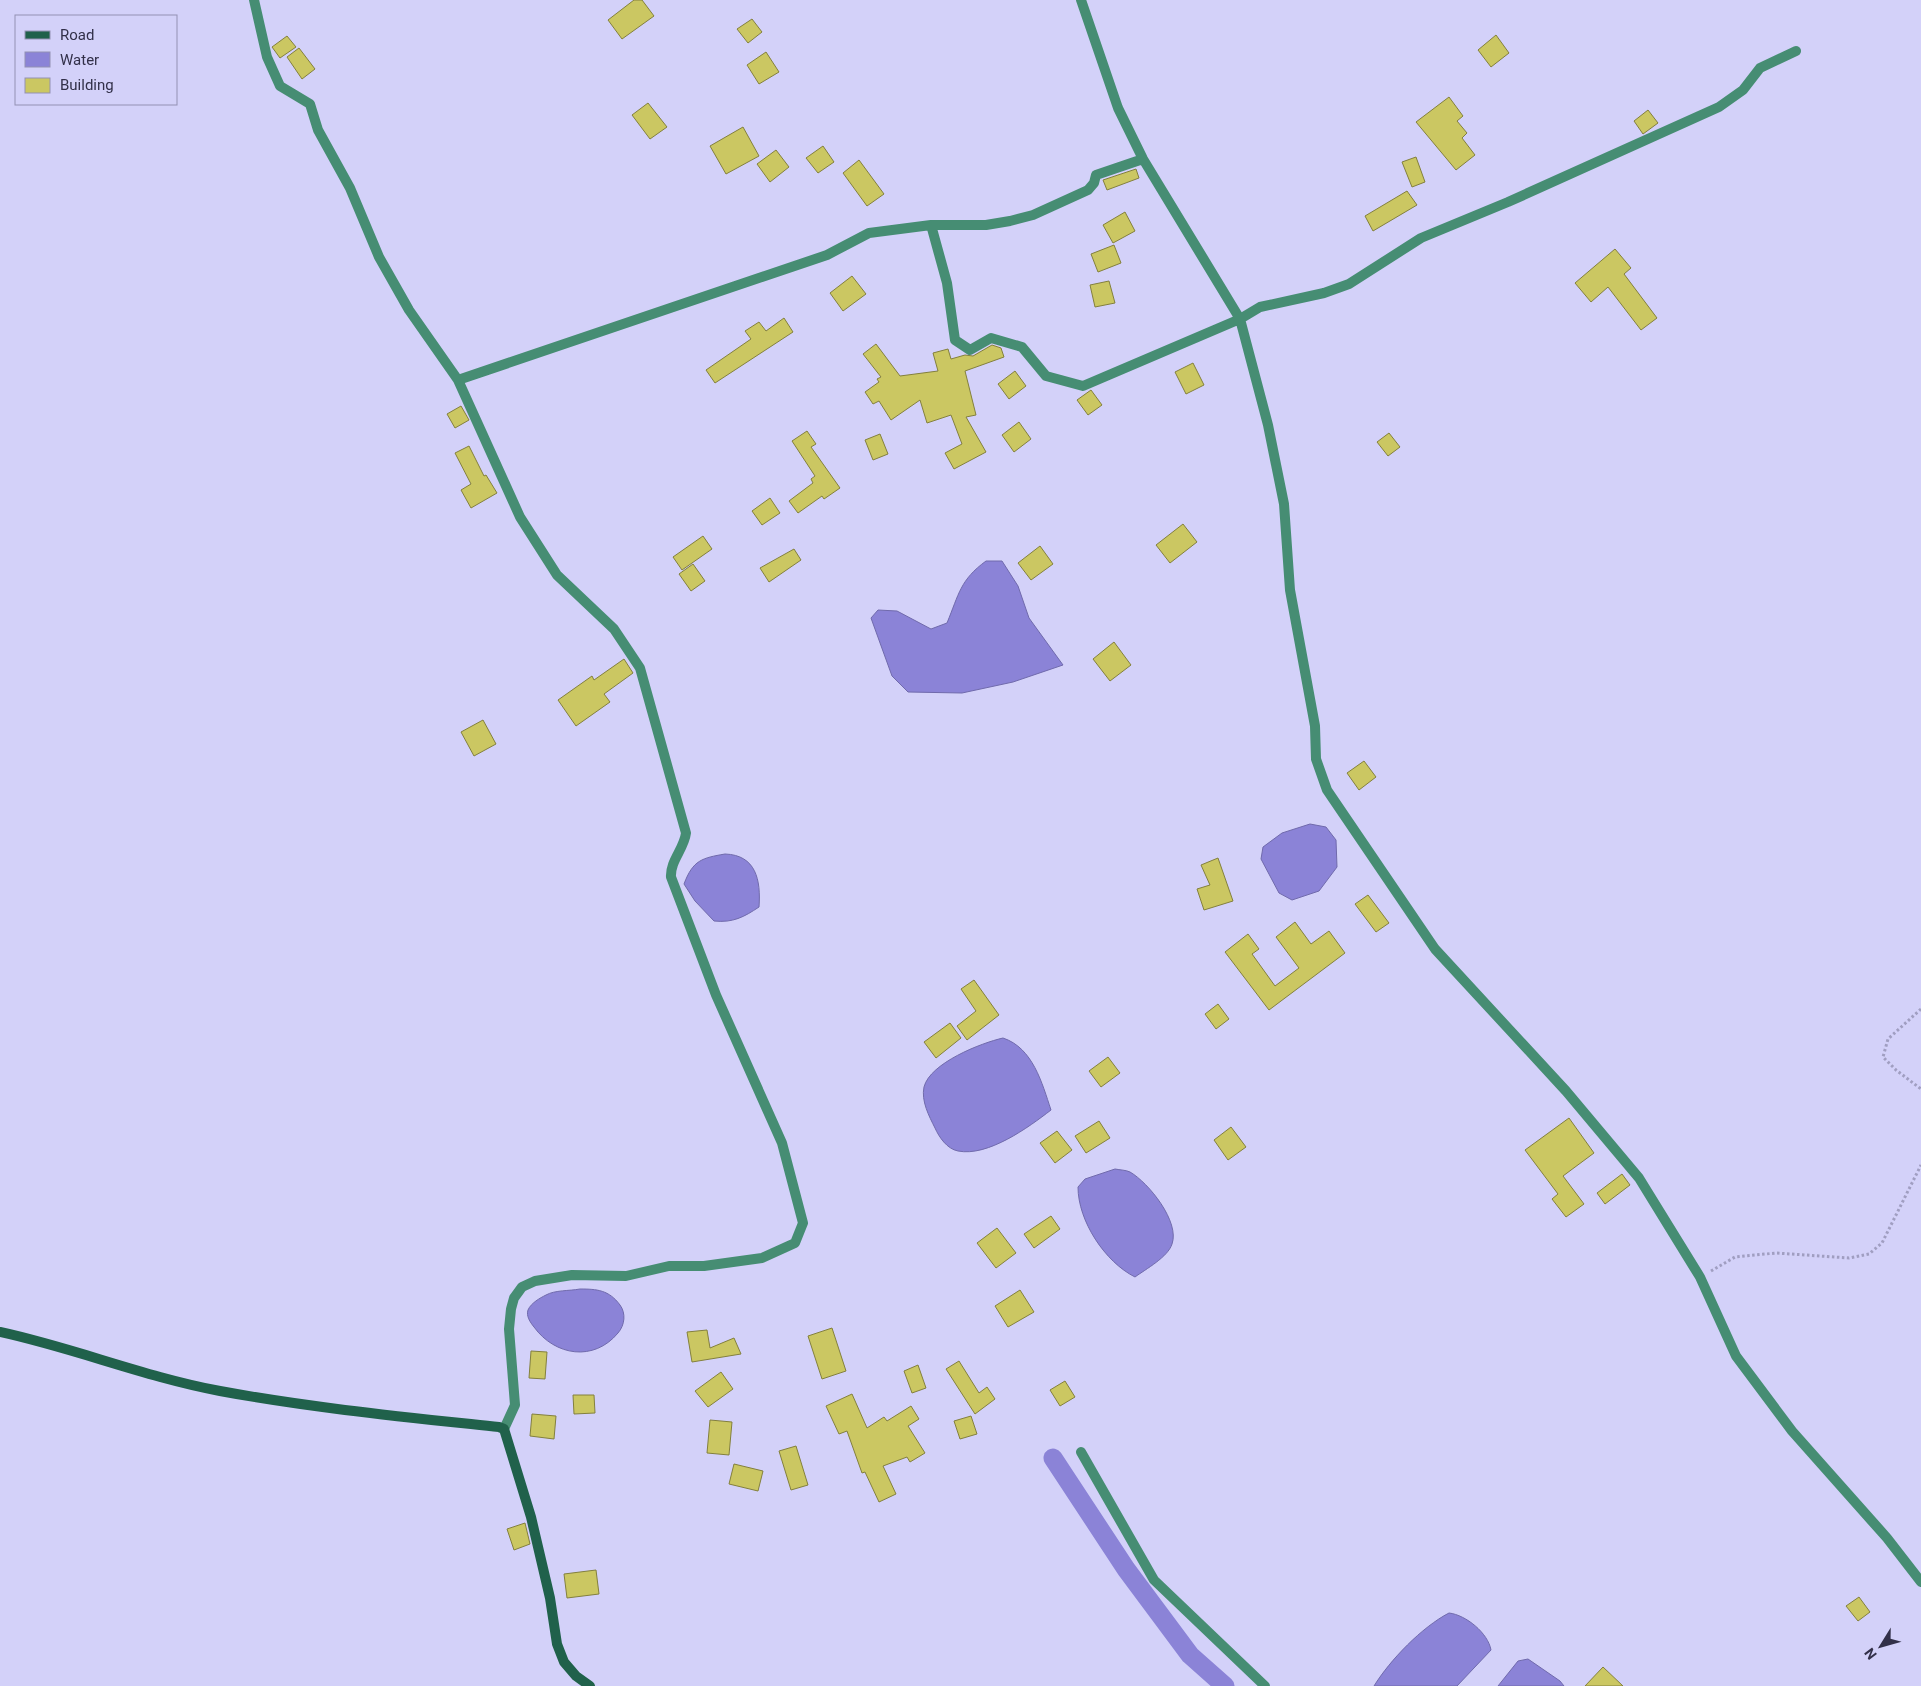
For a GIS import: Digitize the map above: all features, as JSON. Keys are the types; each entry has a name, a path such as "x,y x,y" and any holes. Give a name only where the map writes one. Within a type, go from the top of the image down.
{"street":[{"path":"254,0 267,57 280,86 310,104 318,130 350,188 379,258 408,310 458,380 520,517 557,575 614,629 640,668 686,833 685,840 670,870 671,877 716,995 782,1143 803,1223 795,1243 762,1258 704,1266 669,1266 626,1276 572,1275 535,1281 522,1287 514,1298 509,1330 515,1405 504,1429 531,1517 550,1598 557,1644 564,1662 576,1676 590,1686"},
{"path":"1081,0 1118,108 1143,159 1240,319 1268,425 1284,504 1290,590 1315,726 1316,758 1327,790 1435,949 1566,1091 1639,1178 1700,1277 1736,1356 1792,1431 1887,1538 1921,1582"},
{"path":"931,225 947,283 956,340 970,350 992,338 1022,347 1046,376 1083,386 1240,319 1260,307 1324,293 1349,284 1421,238 1508,202 1719,107 1743,90 1760,68 1796,51"},
{"path":"458,380 827,255 869,233 931,225 986,225 1033,215 1088,190 1094,183 1096,176 1105,170 1143,159"},
{"path":"0,1332 44,1342 218,1391 349,1411 504,1429"},
{"path":"1081,1452 1154,1580 1265,1686"}],"path":[{"path":"1921,1009 1888,1039 1883,1057 1896,1070 1921,1089"},
{"path":"1700,1277 1735,1257 1776,1253 1849,1258 1869,1254 1882,1243 1921,1165"}],"water":[{"path":"986,561 1002,561 1018,586 1029,618 1063,665 1013,682 962,693 908,692 892,676 871,618 878,610 897,611 931,629 947,623 965,581"},
{"path":"1310,824 1326,827 1336,840 1337,867 1319,891 1292,900 1279,893 1261,859 1263,847 1282,833"},
{"path":"725,854 735,855 750,864 759,887 759,907 738,919 714,921 695,901 684,884 687,876 699,861"},
{"path":"1003,1038 1013,1043 1029,1058 1040,1078 1051,1110 1020,1132 995,1145 970,1152 954,1150 941,1139 930,1118 925,1103 924,1087 928,1078 936,1070 957,1055 982,1044"},
{"path":"1115,1169 1125,1170 1138,1177 1154,1194 1167,1214 1173,1235 1172,1244 1166,1254 1135,1277 1113,1261 1095,1239 1088,1226 1079,1200 1078,1187 1085,1179"},
{"path":"580,1289 602,1291 612,1296 622,1308 624,1319 618,1333 608,1342 598,1348 575,1352 563,1349 543,1337 531,1323 528,1312 529,1307 533,1303 550,1293"},
{"path":"1449,1613 1462,1617 1481,1631 1486,1637 1491,1650 1457,1686 1374,1686 1407,1645 1428,1627"},
{"path":"1528,1659 1560,1681 1564,1686 1498,1686 1518,1661"}],"building":[{"path":"634,0 642,0 654,16 622,39 608,20"},
{"path":"752,19 762,32 748,43 737,29"},
{"path":"1496,35 1509,53 1491,67 1478,50"},
{"path":"287,36 296,47 280,58 272,47"},
{"path":"299,48 315,69 302,79 287,57"},
{"path":"766,52 779,72 759,84 747,65"},
{"path":"1449,97 1463,116 1457,121 1467,133 1462,138 1475,155 1456,170 1416,122"},
{"path":"648,103 667,127 650,139 632,115"},
{"path":"1648,110 1658,123 1643,134 1634,121"},
{"path":"743,127 759,156 726,174 710,146"},
{"path":"823,146 834,162 818,173 806,158"},
{"path":"776,150 789,167 770,182 757,164"},
{"path":"1416,157 1425,182 1412,187 1402,162"},
{"path":"859,160 884,194 867,206 843,173"},
{"path":"1136,169 1139,178 1107,190 1103,180"},
{"path":"1407,191 1417,205 1373,231 1365,216"},
{"path":"1125,212 1135,231 1113,243 1103,225"},
{"path":"1114,245 1121,263 1098,272 1091,254"},
{"path":"1615,249 1631,268 1624,274 1657,318 1641,330 1608,287 1591,302 1575,283"},
{"path":"852,276 866,294 843,311 830,293"},
{"path":"1109,281 1115,303 1095,307 1090,285"},
{"path":"784,318 793,332 715,383 706,370 751,339 745,331 759,322 766,331"},
{"path":"876,344 900,376 938,371 933,353 948,349 951,359 965,355 973,356 992,345 1001,348 1004,357 965,371 976,415 966,417 986,452 954,469 945,453 962,444 951,415 927,423 920,400 891,420 879,401 873,404 865,392 879,382 877,379 881,377 863,354"},
{"path":"1193,363 1204,385 1186,394 1175,372"},
{"path":"1015,371 1026,386 1009,399 998,384"},
{"path":"1091,390 1102,405 1088,415 1077,400"},
{"path":"461,406 469,420 455,428 447,414"},
{"path":"1019,422 1031,439 1014,452 1002,435"},
{"path":"807,431 816,444 811,447 840,488 824,499 822,496 798,513 789,501 813,483 811,479 815,476 792,441"},
{"path":"1389,433 1400,447 1388,456 1377,442"},
{"path":"880,434 888,454 873,460 865,440"},
{"path":"469,446 484,476 486,475 497,493 471,508 461,490 471,484 455,453"},
{"path":"770,498 780,513 762,525 752,511"},
{"path":"1183,524 1197,542 1170,563 1156,545"},
{"path":"703,536 712,549 682,570 673,557"},
{"path":"1040,546 1053,564 1031,580 1018,563"},
{"path":"794,549 801,560 769,582 760,568"},
{"path":"693,564 705,581 691,591 679,574"},
{"path":"1114,642 1131,665 1110,681 1093,659"},
{"path":"624,659 633,673 604,694 610,702 576,726 558,700 592,676 594,680"},
{"path":"483,720 496,744 474,756 461,732"},
{"path":"1364,761 1376,777 1359,790 1347,773"},
{"path":"1218,858 1233,901 1204,910 1197,889 1210,885 1201,865"},
{"path":"1368,895 1389,923 1376,932 1355,904"},
{"path":"1295,922 1311,944 1329,931 1345,953 1269,1010 1225,952 1248,934 1259,949 1252,954 1275,986 1299,968 1276,937"},
{"path":"974,980 999,1015 967,1040 957,1026 976,1011 961,989"},
{"path":"1218,1004 1229,1019 1216,1029 1205,1014"},
{"path":"950,1023 961,1038 936,1058 924,1042"},
{"path":"1108,1057 1120,1073 1101,1087 1089,1071"},
{"path":"1569,1118 1594,1153 1563,1176 1584,1204 1566,1217 1552,1199 1558,1194 1525,1150"},
{"path":"1099,1121 1110,1138 1086,1153 1075,1136"},
{"path":"1231,1127 1246,1147 1228,1160 1214,1140"},
{"path":"1057,1131 1072,1150 1055,1163 1040,1143"},
{"path":"1622,1174 1630,1185 1605,1204 1597,1193"},
{"path":"1051,1216 1060,1229 1034,1248 1024,1234"},
{"path":"997,1228 1016,1253 996,1268 977,1243"},
{"path":"1020,1290 1034,1312 1008,1327 995,1306"},
{"path":"832,1328 846,1371 822,1379 808,1336"},
{"path":"707,1330 710,1348 734,1338 741,1354 692,1362 687,1332"},
{"path":"531,1351 547,1352 545,1379 529,1378"},
{"path":"959,1361 979,1393 987,1387 995,1399 975,1414 946,1369"},
{"path":"918,1365 926,1388 912,1393 904,1371"},
{"path":"721,1372 733,1389 708,1407 695,1391"},
{"path":"1065,1381 1075,1397 1060,1406 1050,1390"},
{"path":"852,1394 867,1428 884,1417 887,1421 911,1406 919,1419 908,1426 925,1453 910,1462 907,1457 883,1466 896,1494 879,1502 865,1472 862,1473 847,1431 839,1434 826,1406"},
{"path":"573,1395 594,1395 595,1413 574,1414"},
{"path":"532,1414 556,1416 554,1439 530,1436"},
{"path":"971,1416 977,1434 960,1439 954,1421"},
{"path":"710,1420 732,1422 729,1455 707,1453"},
{"path":"796,1446 808,1485 791,1490 779,1451"},
{"path":"734,1464 763,1471 758,1491 729,1484"},
{"path":"525,1523 530,1544 514,1550 507,1529"},
{"path":"596,1570 599,1594 567,1598 564,1574"},
{"path":"1859,1597 1870,1612 1858,1621 1846,1606"},
{"path":"1603,1667 1623,1686 1585,1686"}],"waterway":[{"path":"1053,1458 1126,1569 1190,1655 1225,1686"}]}
